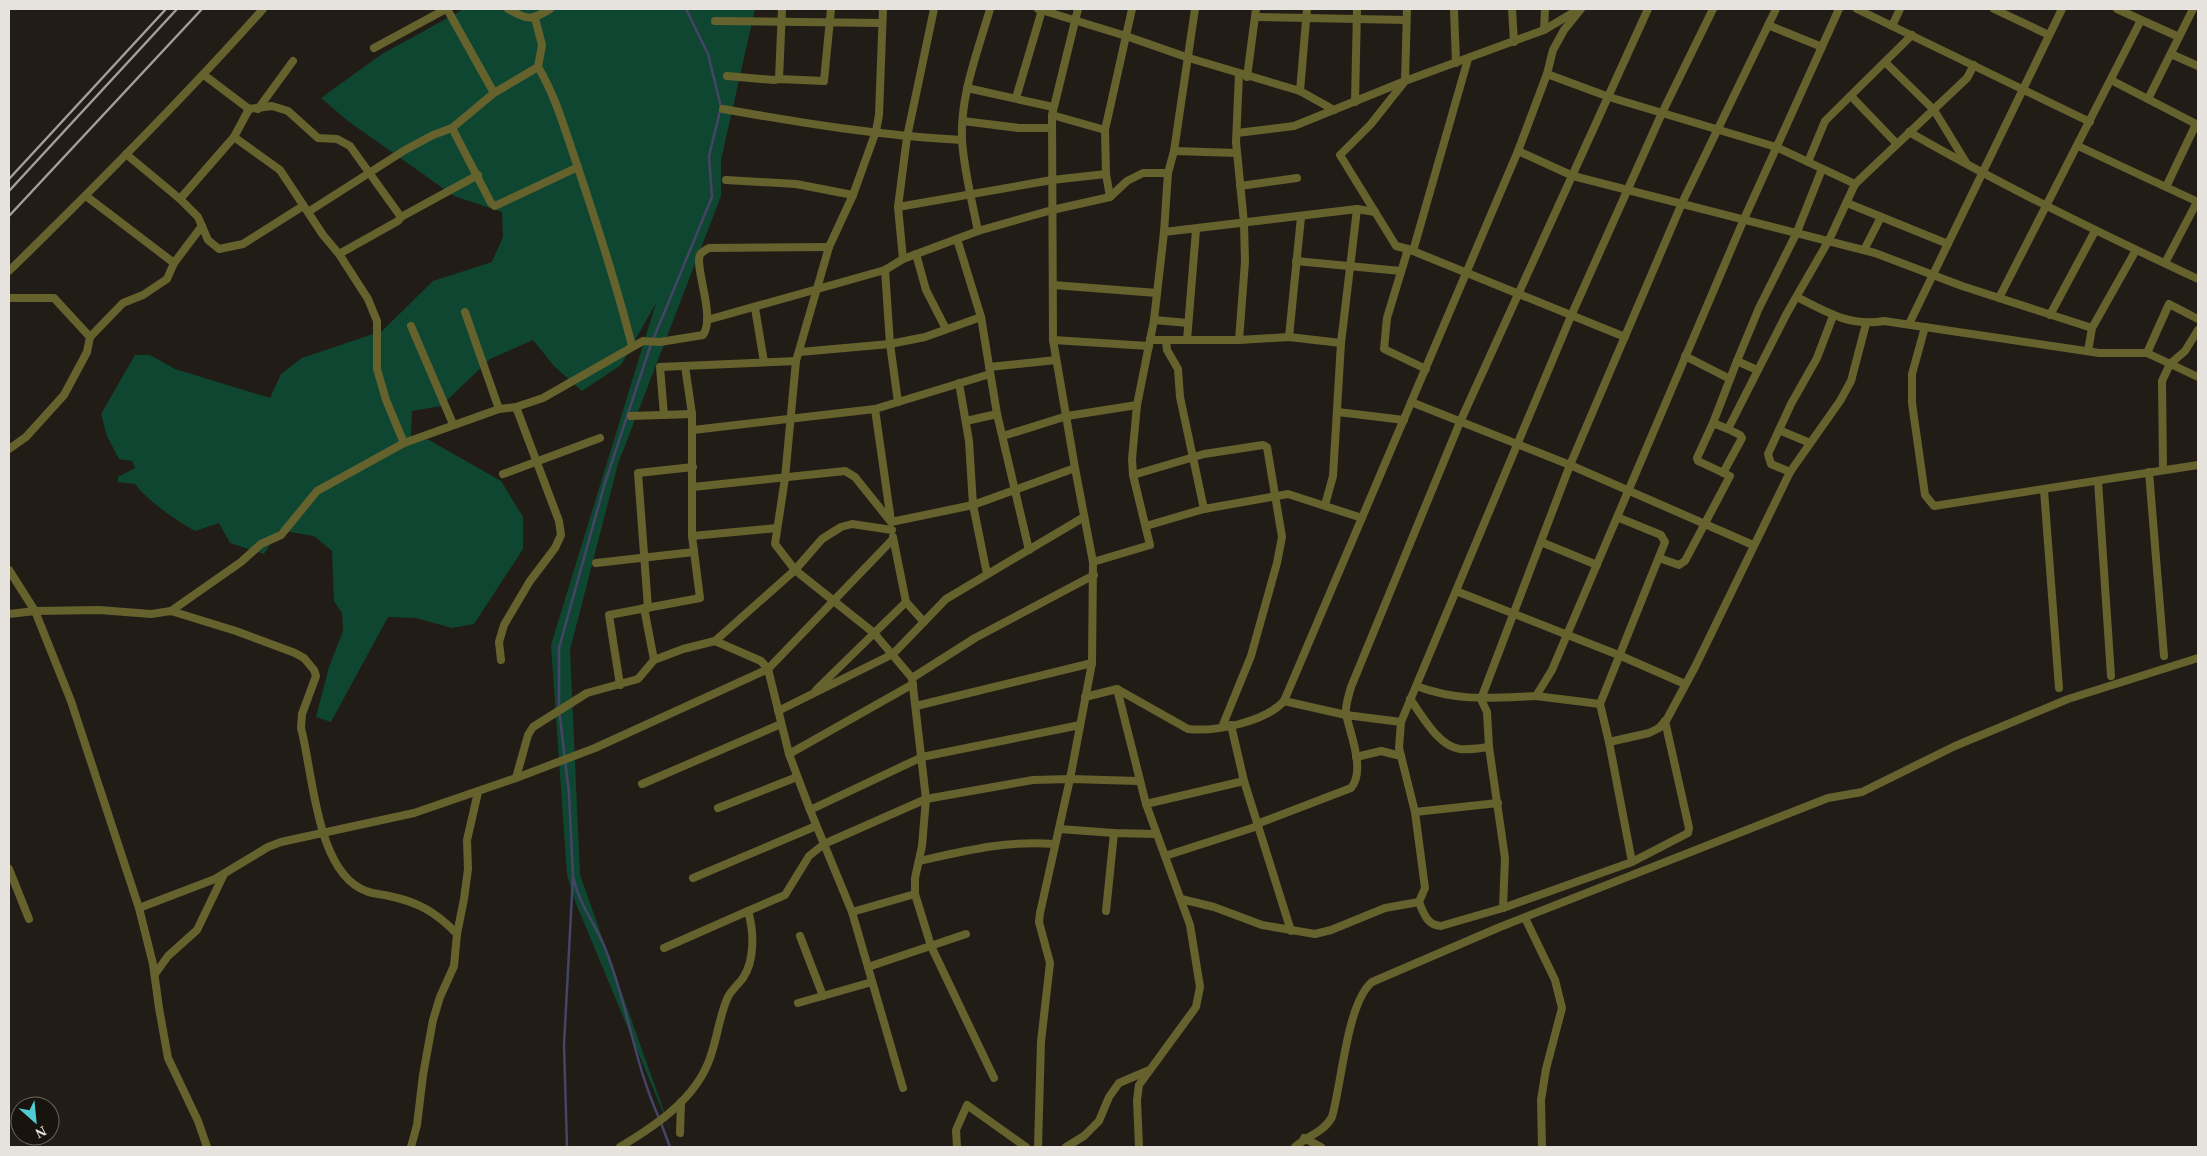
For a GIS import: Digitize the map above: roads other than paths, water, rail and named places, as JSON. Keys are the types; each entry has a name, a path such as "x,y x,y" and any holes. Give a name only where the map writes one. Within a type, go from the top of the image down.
{"street":[{"path":"9,271 86,196 204,75 263,9"},
{"path":"374,48 447,9 494,93"},
{"path":"508,9 521,16 535,18 550,9"},
{"path":"778,79 782,9"},
{"path":"726,76 774,80 824,81 831,9"},
{"path":"883,9 881,106 876,131 853,195 829,247 800,352 796,360 785,478 776,544 795,570 874,633 894,654 912,681 926,799 922,850 915,878 915,894 931,946 994,1078"},
{"path":"903,259 898,208 907,137 934,9"},
{"path":"978,232 962,140 963,121 967,88 990,9"},
{"path":"1016,98 1040,9 1238,74 1300,91 1334,110"},
{"path":"1038,1147 1041,1042 1050,963 1039,918 1070,778 1092,663 1093,562 1074,468 1067,416 1053,340 1053,111 1078,9"},
{"path":"1110,198 1106,174 1105,130 1132,9"},
{"path":"1093,562 1149,546 1133,475 1132,459 1137,405 1154,320 1164,232 1168,173 1174,151 1195,9"},
{"path":"1300,91 1307,9"},
{"path":"1355,102 1357,9"},
{"path":"1407,9 1405,81 1371,124 1340,154 1396,246 1625,337"},
{"path":"1454,9 1456,63"},
{"path":"1512,9 1514,42"},
{"path":"1544,30 1545,9"},
{"path":"1237,132 1294,126 1405,81 1544,30 1580,9"},
{"path":"1085,697 1116,689 1188,729 1222,727 1248,721 1273,712 1284,702 1518,151 1556,43 1580,9"},
{"path":"1165,856 1257,825 1351,788 1357,777 1356,757 1346,716 1346,705 1351,687 1460,422 1610,97 1648,9"},
{"path":"1664,721 1689,828 1688,833 1632,862 1504,908 1439,926 1432,924 1426,919 1419,902 1424,888 1415,812 1398,737 1401,722 1571,316 1662,113 1713,9"},
{"path":"1504,908 1505,858 1489,746 1487,712 1481,699 1570,465 1682,203 1776,9"},
{"path":"1536,696 1552,670 1744,219 1839,9"},
{"path":"1857,9 2090,122"},
{"path":"1892,26 1900,9"},
{"path":"1994,9 2049,35"},
{"path":"1910,324 2062,9"},
{"path":"2117,9 2179,37"},
{"path":"2148,99 2193,9"},
{"path":"1248,77 1256,13 1306,18 1406,20"},
{"path":"535,18 542,45 538,66 550,86 578,167 617,288 632,346"},
{"path":"1999,298 2141,20"},
{"path":"715,21 882,23"},
{"path":"1768,25 1822,47"},
{"path":"1808,162 1825,122 1912,36"},
{"path":"2171,54 2198,66"},
{"path":"1426,369 1384,349 1387,318 1401,271 1410,250 1468,59"},
{"path":"258,109 293,60"},
{"path":"1885,62 1934,110 1968,166"},
{"path":"1728,429 1757,370 1829,240 1855,184 1967,78 1974,65"},
{"path":"126,154 180,199 198,217 208,240 219,249 243,244 370,174 405,150 433,135 452,128 494,93 538,66"},
{"path":"1238,74 1237,153 1244,223 1245,270 1239,340"},
{"path":"1546,74 1610,97 1776,147 1855,184"},
{"path":"204,75 249,109 272,106 288,110 318,138 337,139 350,146 401,218"},
{"path":"2111,80 2197,124 2166,187"},
{"path":"967,88 1016,98 1105,130"},
{"path":"1851,96 1897,144"},
{"path":"180,199 234,137 249,109"},
{"path":"723,109 907,137 962,140"},
{"path":"963,121 1019,128 1052,128"},
{"path":"452,128 491,203 495,206 578,167"},
{"path":"1909,132 1968,166 2045,206 2198,279"},
{"path":"234,137 280,170 368,299 378,322 378,369 386,400 404,443"},
{"path":"2078,146 2198,202 2165,264"},
{"path":"1174,151 1237,153"},
{"path":"1518,151 1573,176 1864,250 1962,286 2092,328"},
{"path":"1659,558 1679,565 1682,564 1730,476 1697,459 1759,308 1797,232 1822,169"},
{"path":"707,320 885,270 903,259 978,232 1052,210 1110,198 1118,188 1135,176 1150,172 1168,173"},
{"path":"898,208 1052,180 1106,174"},
{"path":"339,254 478,175"},
{"path":"1240,186 1297,178"},
{"path":"726,180 796,184 853,195"},
{"path":"86,196 174,263"},
{"path":"1847,203 1948,244"},
{"path":"1164,232 1196,230 1357,209 1375,212"},
{"path":"1324,505 1333,476 1341,343 1357,209"},
{"path":"1289,337 1301,217"},
{"path":"1864,250 1881,217"},
{"path":"9,449 26,437 64,395 87,352 90,337 123,304 143,295 168,278 174,263 202,226"},
{"path":"1187,340 1196,230"},
{"path":"2050,315 2095,231"},
{"path":"957,239 981,317 997,414 1013,490 1029,550"},
{"path":"172,611 241,562 261,544 280,535 317,491 404,443 499,408 516,407 543,398 643,341 660,342 703,335 706,330 707,320 705,293 699,260 702,251 709,248 829,247"},
{"path":"2088,351 2092,328 2136,250"},
{"path":"916,254 926,290 946,329"},
{"path":"1296,261 1401,271"},
{"path":"885,270 890,344 898,402"},
{"path":"1053,285 1157,293"},
{"path":"1797,297 1833,316 1866,324 1884,322 1910,324 2099,353 2147,353 2198,377"},
{"path":"9,298 54,298 90,337"},
{"path":"2147,353 2169,304 2198,318"},
{"path":"755,308 764,362"},
{"path":"465,312 499,408"},
{"path":"1790,472 1771,464 1768,454 1817,358 1833,316"},
{"path":"800,352 890,344 925,337 981,317"},
{"path":"1154,320 1188,323"},
{"path":"1609,742 1649,734 1659,728 1664,721 1685,684 1790,472 1850,381 1866,324"},
{"path":"411,326 453,424"},
{"path":"1925,327 1912,374 1912,403 1925,495 1934,506 2198,465"},
{"path":"2163,470 2162,381 2170,364 2185,351 2198,330"},
{"path":"1053,340 1150,343 1289,337 1341,343"},
{"path":"1166,341 1167,350 1178,369 1180,397 1204,509"},
{"path":"1686,356 1730,379"},
{"path":"664,415 660,367 796,360"},
{"path":"693,430 875,409 959,383 990,371 1056,360"},
{"path":"1737,360 1757,370"},
{"path":"620,685 609,615 700,598 692,536 693,430 685,366"},
{"path":"959,383 970,452 973,505 987,574"},
{"path":"1411,402 1570,465 1753,545"},
{"path":"1003,436 1067,416 1137,405"},
{"path":"501,660 500,642 507,619 530,581 555,548 561,535 559,521 516,407"},
{"path":"875,409 893,539 906,602 924,622"},
{"path":"1338,412 1404,420"},
{"path":"631,416 692,414"},
{"path":"966,421 997,414"},
{"path":"1713,423 1740,435 1742,438 1723,473"},
{"path":"1779,430 1810,444"},
{"path":"504,474 600,438"},
{"path":"1133,475 1212,452 1266,446 1282,533 1277,563 1251,656 1222,727"},
{"path":"654,660 646,608 638,473 693,467"},
{"path":"516,778 528,734 533,727 583,695 638,679 654,660 684,648 715,641 795,570 818,544 841,526 852,524 891,526 973,505 1074,468"},
{"path":"693,487 841,471 851,474 891,526"},
{"path":"2149,472 2164,656"},
{"path":"2098,481 2111,676"},
{"path":"2044,490 2059,688"},
{"path":"1146,526 1204,509 1288,494 1362,518"},
{"path":"778,711 894,654 946,599 1084,517"},
{"path":"1617,517 1661,535 1665,542 1621,656 1600,704 1632,862"},
{"path":"692,536 777,528"},
{"path":"139,908 224,874 274,844 414,813 478,792 595,748 768,669 893,539"},
{"path":"1540,542 1597,564"},
{"path":"596,563 694,552"},
{"path":"9,570 35,611 71,701 139,908 155,974 168,1058 198,1120 207,1147"},
{"path":"789,754 912,681 975,638 1094,575"},
{"path":"1456,591 1567,634 1685,684"},
{"path":"810,696 906,602"},
{"path":"9,614 35,611 99,610 151,614 172,611 236,631 304,658 314,670 316,676 301,722 311,779 324,832 333,859 352,884 366,891 425,907 441,918 457,934"},
{"path":"715,641 754,657 768,669 789,754 816,826 852,912 903,1088"},
{"path":"1295,1147 1304,1138 1324,1128 1332,1117 1354,1009 1362,992 1372,982 1525,918 1828,798 1862,792 1955,746 2068,699 2198,658"},
{"path":"916,706 1092,663"},
{"path":"1416,686 1443,695 1481,699 1536,696 1600,704"},
{"path":"1116,689 1146,804 1192,933 1200,995 1196,1007 1141,1080 1138,1094 1139,1147"},
{"path":"1410,699 1439,736 1451,746 1460,749 1489,746"},
{"path":"1284,702 1346,716 1401,722"},
{"path":"642,784 781,724"},
{"path":"810,810 922,757 1080,725"},
{"path":"1231,725 1257,825 1291,930"},
{"path":"1356,757 1381,751 1401,756"},
{"path":"718,808 798,777"},
{"path":"664,948 684,941 785,894 805,861 824,844 926,799 1033,780 1070,778 1139,781"},
{"path":"1146,804 1244,780"},
{"path":"411,1147 417,1125 423,1075 433,1020 440,997 454,966 457,934 468,869 466,840 478,792"},
{"path":"1415,812 1498,803"},
{"path":"693,878 816,826"},
{"path":"1059,829 1156,834"},
{"path":"1106,911 1114,833"},
{"path":"919,861 998,845 1054,844"},
{"path":"9,868 30,919"},
{"path":"155,974 168,956 197,930 224,874"},
{"path":"852,912 915,894"},
{"path":"1181,899 1214,906 1262,925 1308,934 1322,932 1385,908 1419,902"},
{"path":"620,1147 663,1119 681,1102 705,1070 727,1000 747,969 753,936 748,912"},
{"path":"1525,918 1555,980 1562,1008 1546,1069 1541,1100 1542,1147"},
{"path":"868,967 966,934"},
{"path":"800,936 822,996"},
{"path":"798,1003 872,982"},
{"path":"1066,1147 1084,1136 1099,1120 1108,1097 1120,1083 1149,1070"},
{"path":"680,1133 681,1102"},
{"path":"957,1147 956,1130 967,1105 1026,1147"},
{"path":"1304,1138 1321,1147"}],"waterway":[{"path":"567,1147 564,1045 573,876 569,793 559,709 559,648 604,486 650,347 712,197 709,156 721,107 708,54 686,9"},
{"path":"574,879 576,889 603,943 614,973 644,1077 659,1118"},
{"path":"661,1123 670,1147"}],"railway":[{"path":"9,179 166,9"},
{"path":"9,191 177,9"},
{"path":"9,216 202,9"}]}
